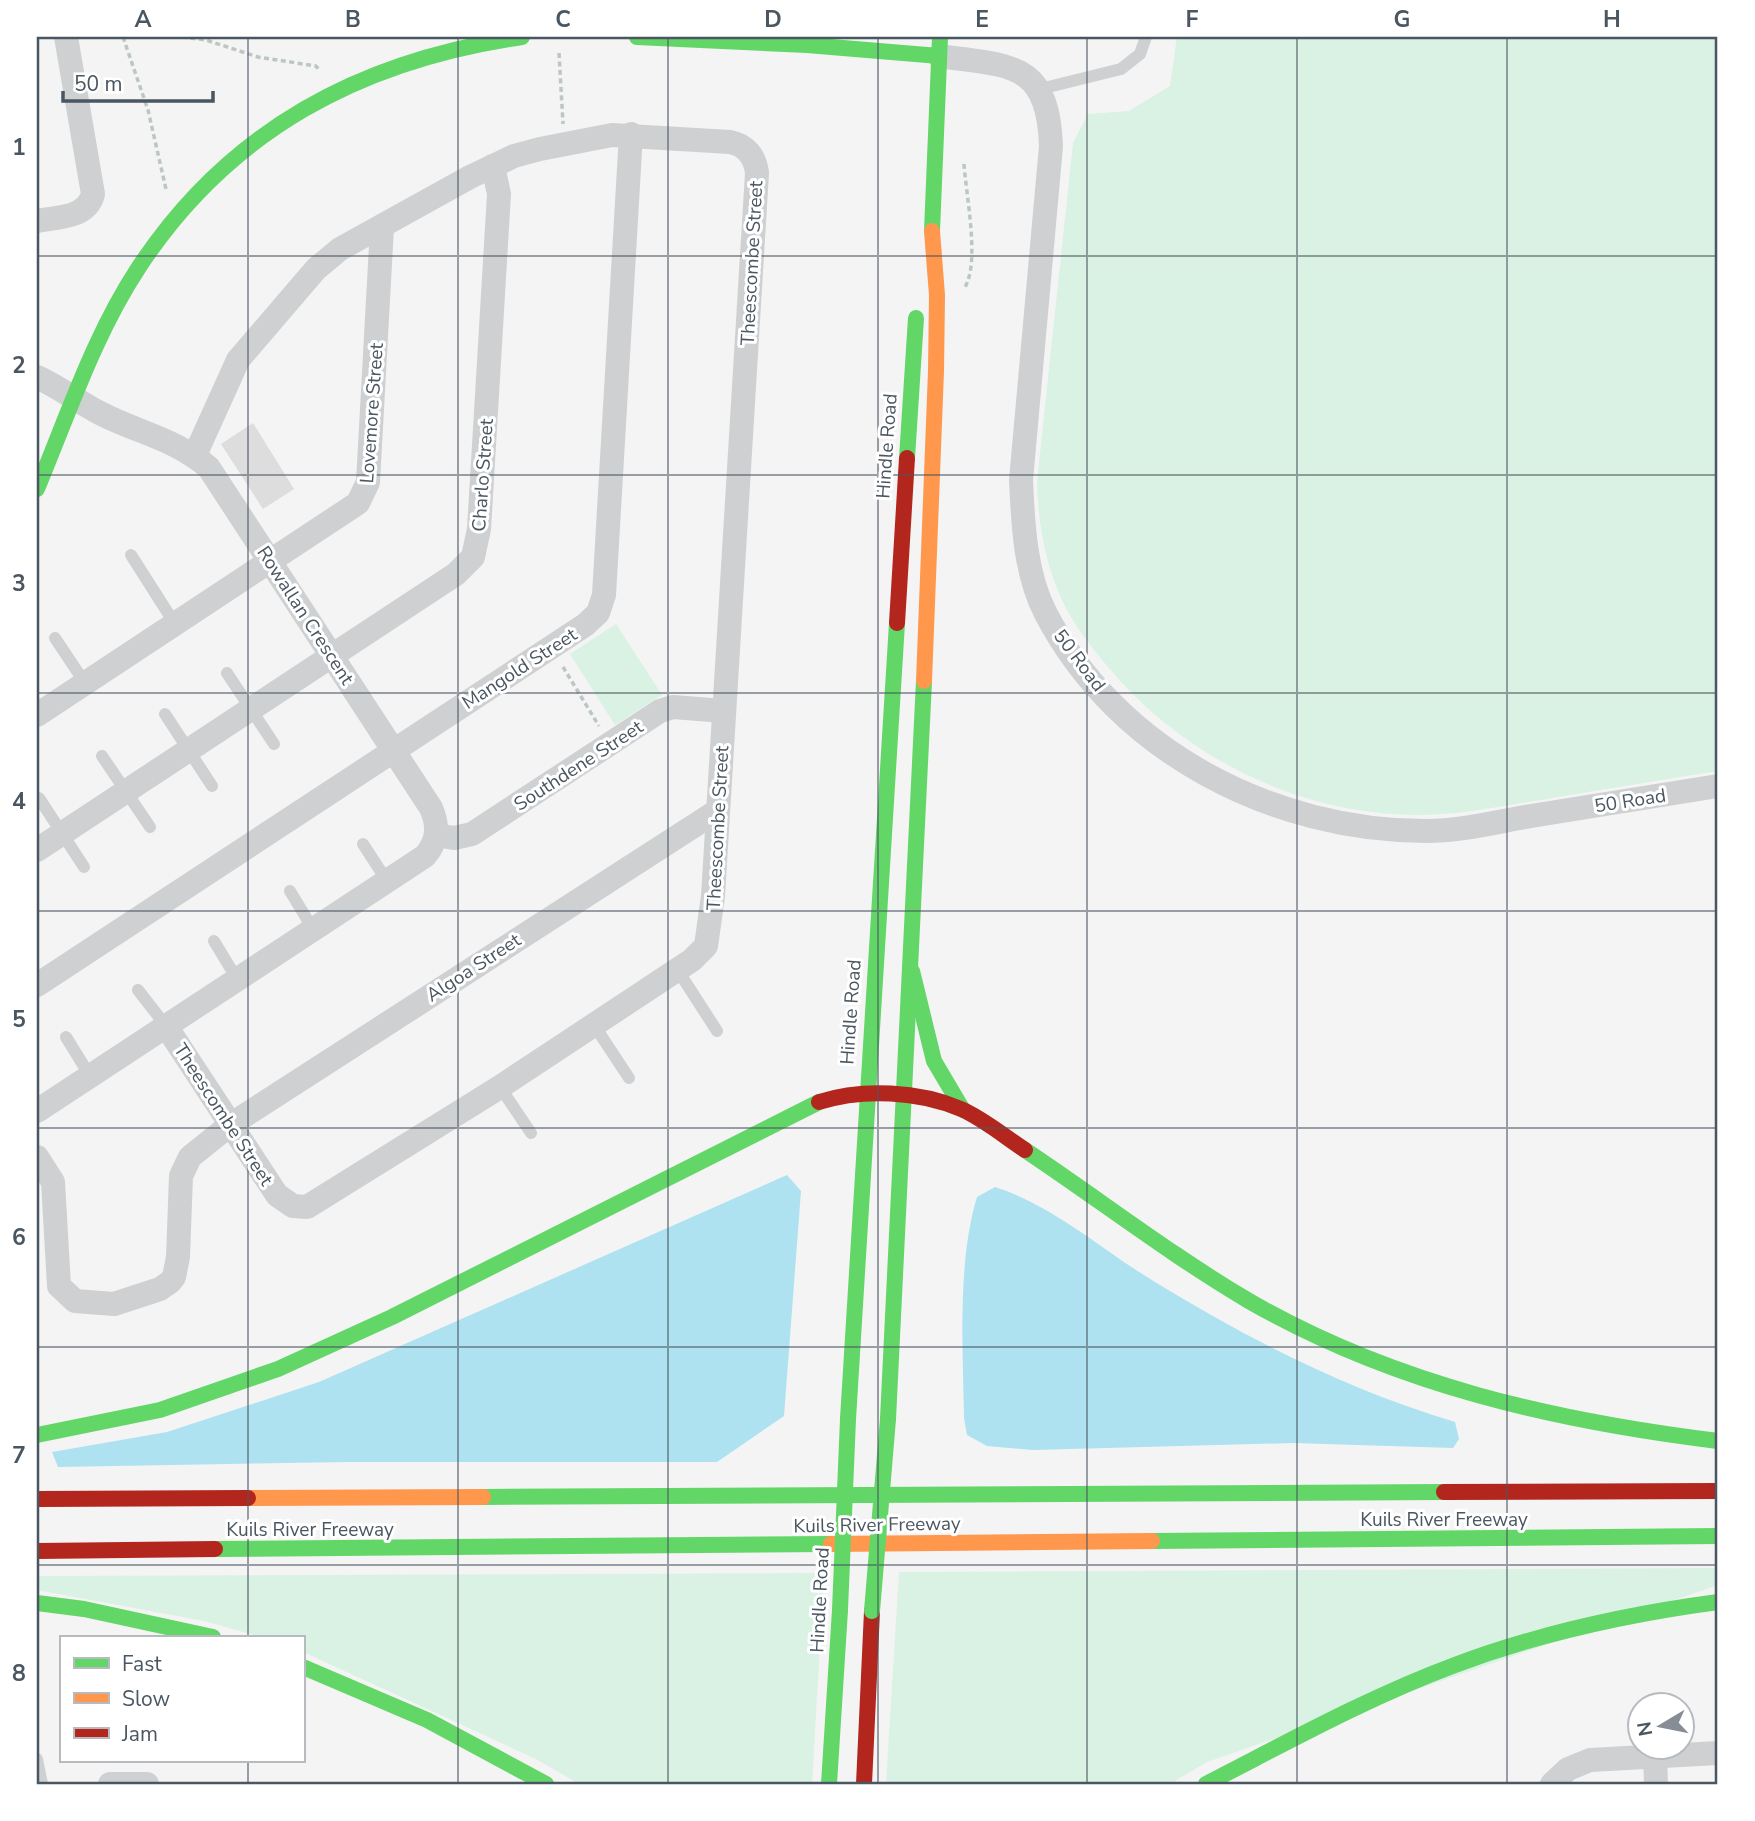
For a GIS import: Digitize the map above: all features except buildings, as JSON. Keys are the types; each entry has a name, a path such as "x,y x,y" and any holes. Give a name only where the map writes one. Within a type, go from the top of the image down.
{"main road":[{"path":"37,489 112,314 139,266 198,192 239,154 275,127 353,81 443,50 523,37"},
{"path":"637,37 818,45 939,46 931,245 937,295 936,371 912,971 888,1419 872,1611 864,1784"},
{"path":"921,281 931,245"},
{"name":"Hindle Road","path":"829,1784 866,1095 917,306"},
{"path":"912,971 928,1050 944,1087 963,1110"},
{"path":"37,1435 160,1410 279,1369 419,1305 810,1105 836,1096 866,1095 938,1100 963,1110 1252,1301 1357,1354 1480,1399 1624,1430 1718,1441"},
{"name":"Kuils River Freeway","path":"37,1499 1718,1491"},
{"name":"Kuils River Freeway","path":"37,1551 1718,1536"},
{"path":"1206,1784 1416,1681 1489,1653 1622,1616 1718,1602"},
{"path":"37,1603 96,1611 208,1636"},
{"path":"304,1667 380,1697 462,1736 546,1784"}],"street":[{"path":"37,221 84,210 90,204 93,194 66,37"},
{"path":"939,46 1008,67 1026,75 1040,89"},
{"name":"50 Road","path":"1040,89 1047,105 1051,146 1022,466 1023,526 1029,561 1045,612 1070,654 1138,729 1168,751 1246,795 1287,810 1361,827 1450,829 1718,786"},
{"name":"Theescombe Street","path":"166,1026 277,1195 293,1206 307,1207 499,1087 701,952 710,932 756,165 749,152 737,143 631,134 564,144 514,156 493,166 327,257 238,360 195,455"},
{"name":"Mangold Street","path":"37,985 585,625 602,604 631,134"},
{"name":"Charlo Street","path":"37,850 466,566 477,549 499,194 493,166"},
{"name":"Lovemore Street","path":"37,715 349,510 365,492 382,227"},
{"name":"Rowallan Crescent","path":"37,377 100,413 195,455 209,468 431,808 436,835"},
{"name":"Southdene Street","path":"436,835 454,838 472,834 664,709 724,711"},
{"name":"Algoa Street","path":"37,1157 53,1182 59,1286 75,1301 114,1304 160,1289 174,1277 178,1257 181,1176 190,1157 230,1125 718,811"},
{"path":"37,1111 425,856 436,835"},
{"path":"1696,1754 1718,1753"},
{"path":"1552,1784 1568,1769 1590,1760 1626,1758"},
{"path":"1655,1762 1656,1784"},
{"path":"110,1784 147,1784"}],"lane":[{"path":"1040,89 1121,69 1140,54 1146,37"},
{"path":"131,555 175,624"},
{"path":"55,638 85,683"},
{"path":"227,673 274,744"},
{"path":"165,715 212,786"},
{"path":"102,756 150,827"},
{"path":"39,797 84,867"},
{"path":"363,844 387,881"},
{"path":"290,891 313,929"},
{"path":"214,941 237,979"},
{"path":"677,969 717,1031"},
{"path":"138,990 166,1026"},
{"path":"594,1025 629,1077"},
{"path":"66,1037 90,1076"},
{"path":"499,1087 531,1133"},
{"path":"37,1759 42,1784"}],"path":[{"path":"123,37 148,110 168,191"},
{"path":"182,37 206,40 258,57 316,66 320,71"},
{"path":"559,53 564,144"},
{"path":"561,664 600,727"}],"green space":[{"path":"1177,37 1718,37 1718,771 1451,814 1376,812 1331,805 1288,792 1247,775 1208,754 1171,728 1138,699 1088,642 1066,609 1051,572 1041,528 1037,482 1073,143 1088,114 1129,111 1170,86"},
{"path":"616,624 662,695 615,725 570,654"},
{"path":"1718,1568 1718,1585 1207,1762 1170,1784 886,1784 899,1572"},
{"path":"824,1573 812,1784 579,1784 536,1759 304,1652 304,1636 257,1636 204,1621 37,1590 37,1576"}],"water":[{"path":"787,1175 801,1191 784,1416 717,1462 348,1462 58,1467 52,1452 167,1432 319,1382"},
{"path":"995,1187 1017,1195 1058,1217 1135,1270 1264,1344 1338,1379 1455,1422 1459,1439 1453,1448 1294,1443 1033,1450 987,1446 967,1435 964,1418 962,1335 966,1250 971,1223 977,1197"}],"traffic: fast":[{"path":"37,489 95,348 123,293 175,218 215,176 258,140 305,109 354,83 407,63 463,48 522,37"},
{"path":"637,37 807,45 939,56"},
{"path":"932,231 940,37"},
{"path":"907,458 916,318"},
{"path":"848,1419 897,623"},
{"path":"888,1419 924,681"},
{"path":"912,971 934,1061 963,1110"},
{"path":"37,1435 160,1410 278,1369 392,1317 819,1102"},
{"path":"1025,1150 1249,1301 1360,1355 1476,1395 1536,1410 1657,1433 1718,1441"},
{"path":"840,1610 848,1419"},
{"path":"872,1611 888,1419"},
{"path":"483,1497 1444,1492"},
{"path":"1152,1541 1718,1536"},
{"path":"215,1549 831,1544"},
{"path":"1206,1784 1360,1706 1455,1665 1519,1643 1585,1626 1718,1602"},
{"path":"37,1603 84,1609 208,1636"},
{"path":"829,1784 840,1610"},
{"path":"304,1667 427,1720 546,1784"}],"traffic: slow":[{"path":"924,681 936,371 937,295 932,231"},
{"path":"248,1498 483,1497"},
{"path":"831,1544 1152,1541"}],"traffic: jam":[{"path":"897,623 907,458"},
{"path":"819,1102 872,1093 927,1098 970,1113 1025,1150"},
{"path":"1444,1492 1718,1491"},
{"path":"37,1499 248,1498"},
{"path":"37,1551 215,1549"},
{"path":"864,1784 872,1611"}]}
